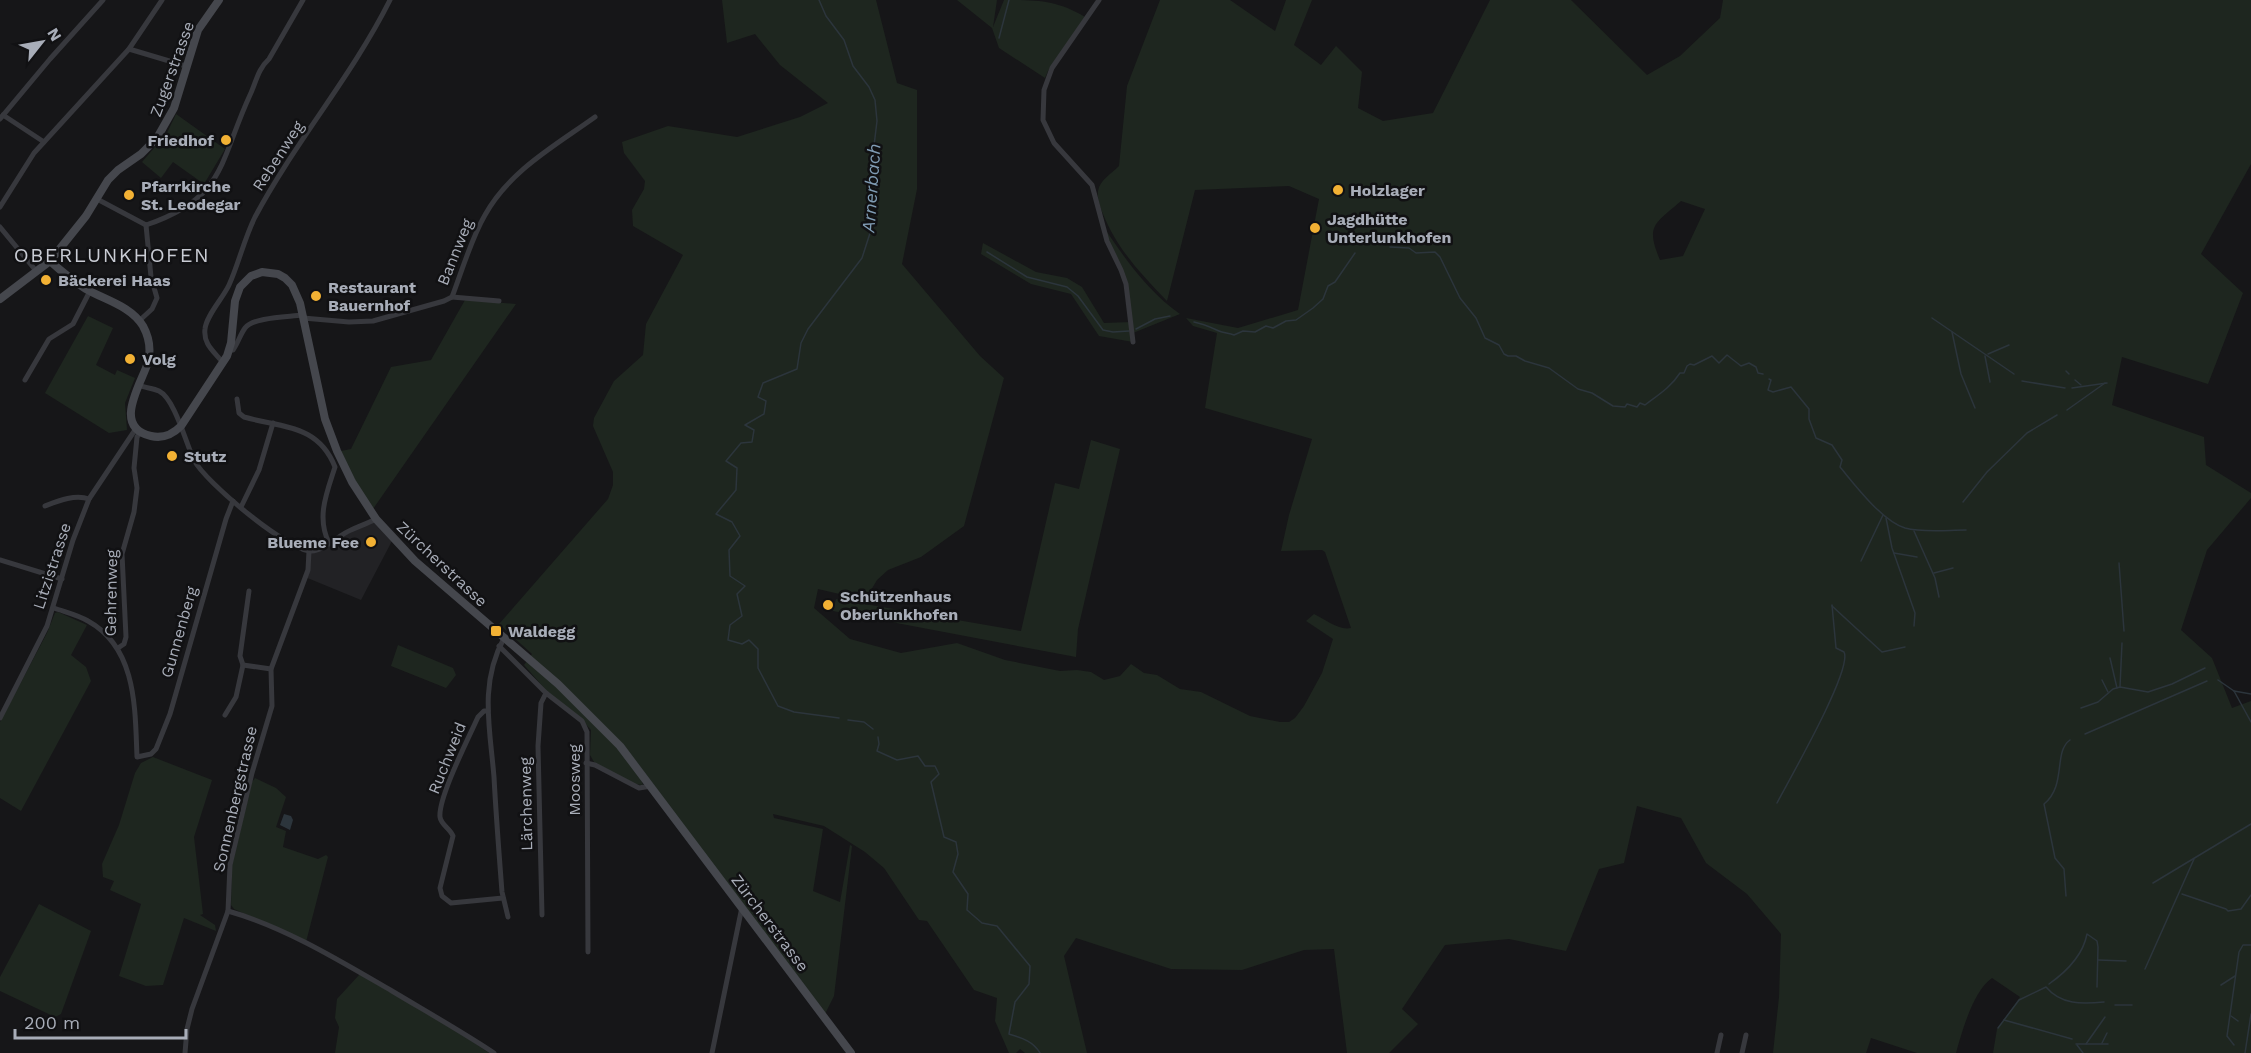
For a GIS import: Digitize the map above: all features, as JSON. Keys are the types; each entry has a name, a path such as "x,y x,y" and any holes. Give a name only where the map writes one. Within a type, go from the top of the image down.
{"street":[{"path":"44,142 2,117 103,0"},
{"path":"0,207 44,142 129,50 162,0"},
{"name":"Zugerstrasse","path":"0,299 50,261 113,174 149,147 163,129 174,108 198,30 219,0"},
{"path":"146,225 187,207 199,198 216,176 227,156 252,86 303,0"},
{"name":"Rebenweg","path":"224,363 207,345 206,322 222,300 248,234 261,208 343,81 390,0"},
{"path":"1099,0 1047,79 1044,90 1044,120 1054,143 1088,180 1096,195 1107,241 1126,284 1133,342"},
{"path":"129,50 186,66"},
{"name":"Bannweg","path":"229,350 232,350 245,328 250,324 270,319 303,317 349,322 373,321 452,297 484,215 500,191 514,176 595,117"},
{"path":"97,199 146,225"},
{"path":"139,321 152,309 157,298 151,277 146,225"},
{"path":"0,227 37,272"},
{"path":"50,261 90,291 130,312 139,321 147,335 148,361 131,404 133,420 139,429 159,437 171,434 181,426"},
{"name":"Zürcherstrasse","path":"181,426 224,363 229,350 237,293 245,280 267,272 285,278 296,292 325,418 348,473 376,519 415,561 558,684 612,738 651,786 851,1053"},
{"path":"25,380 49,339 73,324 90,291"},
{"path":"452,297 499,301"},
{"path":"138,386 163,393 181,426 195,462 208,478 233,501 291,544 309,551 321,548 350,530 376,519"},
{"path":"237,399 239,413 244,417 298,429 314,438 328,452 335,467 322,511 329,543"},
{"path":"241,507 259,470 273,423"},
{"name":"Litzistrasse","path":"0,717 54,608 89,499 139,429"},
{"name":"Gehrenweg","path":"118,648 124,644 126,637 122,554 135,512 137,488 134,468 139,429"},
{"path":"45,506 65,499 84,497 89,499"},
{"name":"Gunnenberg","path":"118,648 130,675 137,757 151,754 156,749 170,714 204,591 233,501"},
{"name":"Sonnenbergstrasse","path":"185,1053 192,1009 228,911 230,865 252,773 272,706 272,669 308,570 309,551"},
{"path":"0,560 62,579"},
{"path":"225,715 236,697 243,665 240,656 249,591"},
{"path":"54,608 87,620 103,631 118,648"},
{"name":"Ruchweid","path":"504,638 495,654 490,677 488,711 503,898 508,917"},
{"name":"Moosweg","path":"499,646 546,693 582,722 587,732 588,952"},
{"path":"243,665 272,669"},
{"name":"Lärchenweg","path":"542,915 538,746 541,703 546,693"},
{"name":"Ruchweid","path":"488,711 484,711 478,717 447,786 440,815 453,836 440,888 442,896 451,903 503,898"},
{"path":"586,763 595,765 639,788 651,786"},
{"path":"712,1053 742,907"},
{"path":"228,911 260,922 355,969 494,1053"},
{"path":"1717,1053 1721,1035"},
{"path":"1742,1053 1746,1035"}],"shaded area":[{"path":"722,0 876,0 897,83 917,90 917,189 902,264 980,356 1004,378 964,526 921,557 888,570 877,580 865,600 818,589 814,608 850,639 901,653 957,643 1005,660 1060,671 1091,672 1104,680 1120,676 1131,664 1144,673 1157,675 1180,689 1201,692 1250,716 1289,722 1304,706 1322,673 1333,639 1306,621 1314,614 1337,626 1351,628 1325,552 1322,550 1281,551 1289,515 1312,439 1205,408 1217,333 1193,326 1186,318 1238,328 1298,310 1319,199 1289,186 1195,190 1167,301 1130,260 1109,227 1100,205 1098,191 1103,180 1119,166 1127,86 1160,0 1230,0 1275,31 1286,0 1312,0 1294,45 1321,65 1336,46 1362,72 1358,108 1383,121 1433,113 1490,0 1571,0 1647,75 1680,56 1720,18 1723,0 2251,0 2251,164 2201,254 2243,293 2208,384 2122,357 2112,405 2204,437 2206,465 2251,493 2251,498 2207,550 2181,630 2212,658 2232,708 2251,701 2251,1053 1993,1053 1997,1029 2020,997 1992,978 1979,992 1974,1002 1956,1053 1917,1053 1871,1038 1866,1053 1773,1053 1779,997 1781,934 1747,894 1706,863 1681,818 1637,806 1624,863 1599,869 1566,951 1509,939 1445,945 1402,1009 1418,1024 1389,1053 1347,1053 1334,949 1304,950 1242,970 1171,969 1076,938 1064,956 1087,1053 1025,1053 1020,1049 1016,1053 1009,1053 995,1021 997,998 974,990 927,921 919,920 884,868 865,852 824,826 773,814 774,818 823,829 813,891 840,902 850,845 852,846 834,996 825,1014 635,760 643,785 634,784 594,762 590,755 591,730 546,690 524,665 532,654 499,624 608,499 613,485 613,472 593,426 594,418 614,381 643,355 646,324 683,255 633,226 632,210 644,189 645,181 624,153 622,142 668,126 737,137 800,117 828,103 780,65 755,34 727,43","holes":["1681,201 1705,209 1683,256 1660,260 1653,239 1653,232 1659,221"]},
{"path":"957,0 997,0 993,27 1004,0 1056,4 1085,17 1045,78 999,48 992,28"},
{"path":"176,114 225,149 204,184 173,162 161,178 142,162 167,133"},
{"path":"1101,223 1146,284 1180,314 1133,333 1133,342 1099,336 1071,294 1031,284 981,254 983,243 1036,272 1067,278 1082,287 1104,323 1131,322 1126,284"},
{"path":"465,300 516,304 373,509 358,486 341,451 351,449 391,367 431,360"},
{"path":"88,316 113,328 96,365 115,375 117,370 135,378 125,403 127,430 109,433 45,393"},
{"path":"1091,440 1120,449 1078,629 1076,657 833,611 836,599 1021,631 1055,483 1079,489"},
{"path":"376,519 393,539 361,600 305,577 309,551 316,550"},
{"path":"58,612 87,625 71,655 86,667 91,681 21,811 0,798 0,722 47,633 55,613"},
{"path":"398,645 453,668 456,675 446,688 391,666"},
{"path":"153,757 212,780 194,837 203,914 200,915 215,925 216,931 184,918 163,985 146,986 119,976 141,904 110,890 114,881 103,877 102,864 119,825 135,773 141,763"},
{"path":"255,778 276,788 286,797 276,827 286,831 283,847 318,859 326,855 328,857 306,942 234,909 231,905 232,865 252,782"},
{"path":"284,814 291,816 293,820 290,830 280,825"},
{"path":"39,904 91,931 61,1014 55,1017 0,991 0,977"},
{"path":"360,974 489,1053 335,1053 339,1027 335,1018 337,999"}],"waterway":[{"name":"Arnerbach","path":"819,0 826,16 844,40 853,66 869,87 875,100 877,121 873,154 877,170 872,227 862,258 808,329 801,343 797,369 763,383 758,397 766,401 764,414 745,425 754,430 752,442 741,443 726,461 737,468 736,490 716,514 732,522 740,536 729,550 730,576 745,586 737,594 742,616 730,625 728,640 742,644 749,640 758,649 758,668 778,706 794,712 839,718"},
{"path":"999,38 1009,0"},
{"path":"1390,247 1409,248 1416,253 1435,252 1440,257 1460,298 1476,318 1485,338 1499,345 1504,354 1549,368 1578,389 1592,393 1613,406 1625,407 1627,404 1637,407 1640,403 1645,405 1668,387 1680,373 1684,373 1687,366 1712,356 1719,363 1727,355 1741,366 1749,363 1756,367 1758,373 1763,374"},
{"path":"987,252 1027,277 1067,287 1078,296 1103,330 1129,331"},
{"path":"1194,322 1234,335 1243,331 1255,332 1266,326 1273,328 1286,321 1296,320 1323,299 1328,286 1335,282 1355,253"},
{"path":"1136,329 1155,319 1170,316"},
{"path":"1932,318 2014,374"},
{"path":"1952,332 1961,374 1975,408"},
{"path":"1988,354 2009,345"},
{"path":"1985,356 1990,382"},
{"path":"2066,371 2069,374"},
{"path":"1769,379 1771,380 1768,390 1773,392 1791,387 1809,409 1809,419 1816,438 1832,445 1842,460 1840,467 1887,518 1912,530 1966,530"},
{"path":"2075,380 2081,385"},
{"path":"2022,381 2065,388"},
{"path":"2067,410 2105,383"},
{"path":"2072,388 2107,383"},
{"path":"1963,502 1987,472 2027,433 2057,415"},
{"path":"1861,561 1883,515"},
{"path":"1886,518 1892,548 1915,613 1914,626"},
{"path":"1914,531 1935,578 1939,597"},
{"path":"1894,553 1917,557"},
{"path":"2119,563 2124,631"},
{"path":"1934,573 1953,568"},
{"path":"1777,803 1806,750 1839,680 1844,652 1836,648 1832,605"},
{"path":"1832,606 1882,652 1905,647"},
{"path":"2120,687 2122,643"},
{"path":"2110,658 2117,688"},
{"path":"2081,708 2098,702 2113,689 2120,687 2148,692 2172,684 2205,668"},
{"path":"2102,680 2108,692"},
{"path":"2218,680 2234,691 2251,722"},
{"path":"2085,734 2207,681"},
{"path":"2234,691 2251,694"},
{"name":"Arnerbach","path":"848,720 864,722 873,729"},
{"name":"Arnerbach","path":"878,737 877,751 897,760 918,756 925,766 935,766 939,774 931,782 944,837 956,842 958,854 953,872 968,894 967,910 982,923 997,926 1030,966 1029,984 1015,1002 1009,1034 1031,1043 1040,1053"},
{"path":"2066,896 2064,869 2055,858 2044,804 2055,788 2062,752 2070,740"},
{"path":"2153,883 2251,824"},
{"path":"2145,969 2194,859"},
{"path":"2182,894 2228,911 2241,909 2251,895"},
{"path":"2049,984 2073,962 2082,949 2087,934 2097,941 2097,987"},
{"path":"2234,1045 2227,1036 2239,952 2243,945 2251,945"},
{"path":"2098,960 2126,961"},
{"path":"2221,985 2235,976"},
{"path":"1998,1028 2019,1000 2046,987 2058,997 2072,1002 2104,1002"},
{"path":"2115,1005 2132,1005"},
{"path":"2245,1053 2251,1014"},
{"path":"2231,1016 2238,1021"},
{"path":"2086,1044 2105,1017"},
{"path":"2004,1020 2072,1039"},
{"path":"2102,1043 2107,1033"},
{"path":"2076,1044 2108,1044"},
{"path":"2077,1045 2083,1053"}],"place":[{"name":"Friedhof","path":"226,140"},
{"name":"Holzlager","path":"1338,190"},
{"name":"Pfarrkirche St. Leodegar","path":"129,195"},
{"name":"Jagdhütte Unterlunkhofen","path":"1315,228"},
{"name":"Bäckerei Haas","path":"46,280"},
{"name":"Restaurant Bauernhof","path":"316,296"},
{"name":"Volg","path":"130,359"},
{"name":"Stutz","path":"172,456"},
{"name":"Blueme Fee","path":"371,542"},
{"name":"Schützenhaus Oberlunkhofen","path":"828,605"},
{"name":"Waldegg","path":"496,631"}],"district":[{"name":"OBERLUNKHOFEN","path":"112,255"}]}
